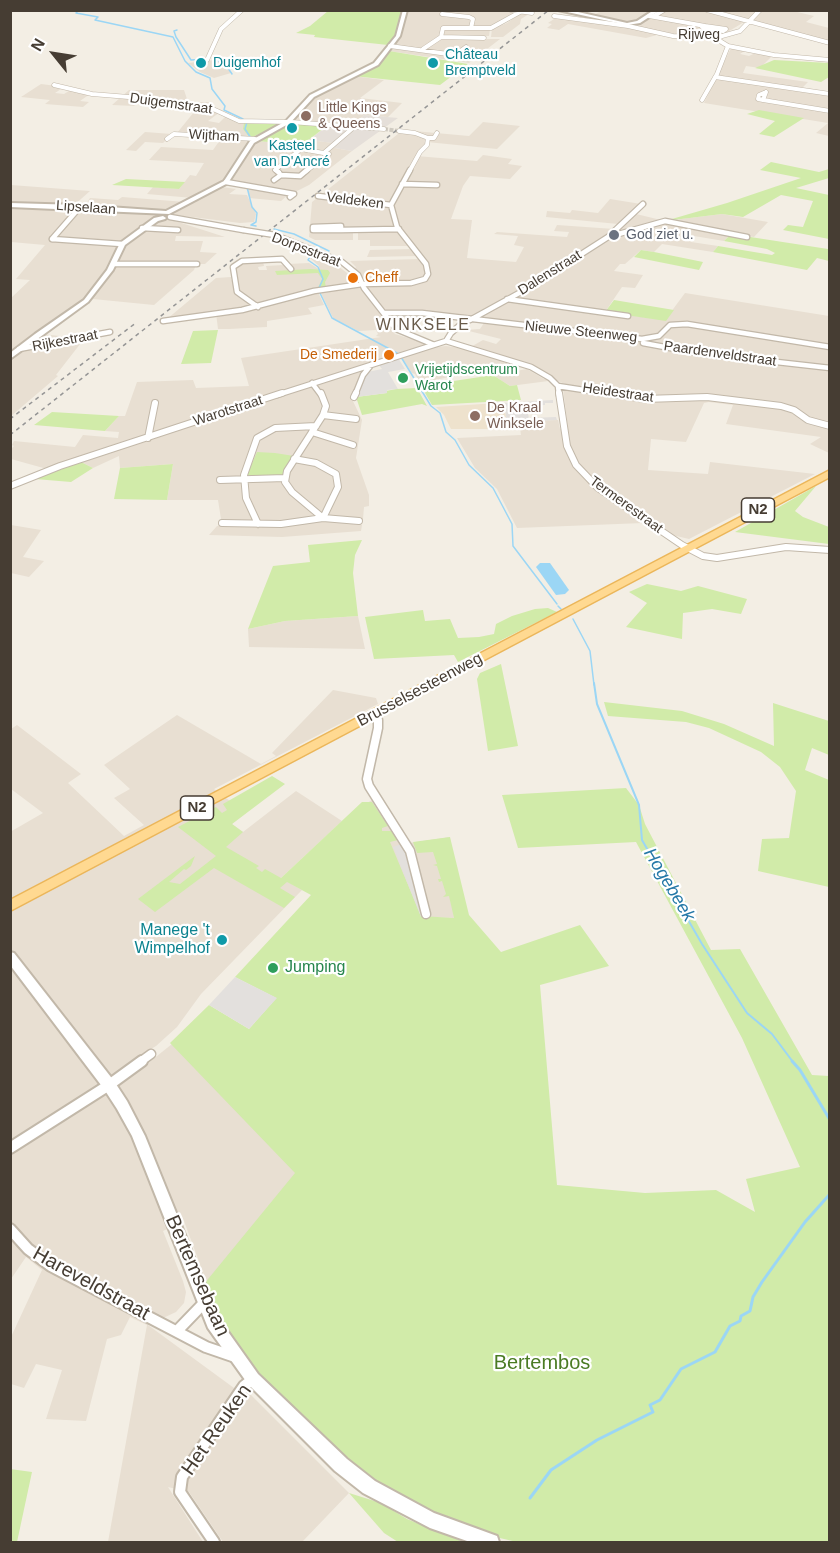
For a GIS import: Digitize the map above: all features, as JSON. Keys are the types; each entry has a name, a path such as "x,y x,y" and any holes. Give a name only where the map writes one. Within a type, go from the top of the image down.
{"main road":[{"name":"Brusselsesteenweg","path":"10,906 830,473"}],"street":[{"path":"207,60 221,29 242,10"},
{"path":"13,354 86,302 114,264 122,244 142,228 226,183 255,139 288,122 312,96 376,64 398,36 405,10"},
{"path":"511,10 532,13"},
{"path":"651,16 658,10"},
{"path":"554,16 628,25 664,10"},
{"path":"707,10 804,34 830,43"},
{"name":"Rijweg","path":"561,11 673,36 715,38 737,32 760,10"},
{"path":"441,37 443,27 495,27 520,12"},
{"path":"442,14 469,17 473,20 471,28"},
{"path":"651,16 726,29 702,27 705,26"},
{"path":"423,49 441,37 484,38"},
{"path":"715,38 728,46 790,58 830,60"},
{"path":"390,46 455,55 466,47"},
{"path":"702,100 715,78 728,46"},
{"path":"715,78 830,94"},
{"name":"Duigemstraat","path":"54,84 92,94 168,101 213,109 239,121 384,129"},
{"path":"768,85 763,100 830,111"},
{"path":"326,154 301,149 276,170 281,174 303,174 315,165 354,127"},
{"path":"399,131 415,132 428,138 434,138 437,133"},
{"name":"Wijtham","path":"167,139 174,134 255,139"},
{"path":"163,321 258,307 314,291 417,282 428,277 426,264 394,221 391,205 420,152 427,145 428,138"},
{"path":"286,161 315,165"},
{"path":"274,180 281,174"},
{"path":"226,183 294,194 290,197"},
{"path":"402,184 437,185"},
{"name":"Veldeken","path":"318,196 391,205"},
{"path":"608,237 643,204"},
{"name":"Lipselaan","path":"10,205 80,207 165,215"},
{"path":"80,207 52,239 122,244"},
{"name":"Dorpsstraat","path":"165,215 275,235 342,262 358,275 362,285 396,329 432,344"},
{"name":"Dalenstraat","path":"446,341 451,333 469,319 507,299 608,237 665,220 747,237"},
{"path":"341,230 341,226 313,227 313,231 399,229"},
{"path":"142,228 178,230"},
{"path":"258,307 237,292 233,267 242,261 282,259 291,269"},
{"path":"114,264 197,264"},
{"path":"507,299 628,316"},
{"path":"384,313 416,312 469,319"},
{"name":"Nieuwe Steenweg","path":"469,319 642,339 659,336 670,325 687,324 768,335 830,347"},
{"name":"Paardenveldstraat","path":"542,328 677,347 697,353 830,368"},
{"name":"Rijkestraat","path":"13,354 110,332"},
{"name":"Warotstraat","path":"11,486 60,466 446,341"},
{"name":"Heidestraat","path":"446,341 531,368 550,378 558,386 631,398 707,397 781,406 794,410 808,420 830,426"},
{"path":"354,398 363,375 372,364"},
{"path":"285,478 294,459 323,415 326,404 320,391 312,383"},
{"name":"Termerestraat","path":"558,386 567,446 576,465 598,488 687,548 703,556 717,558 786,547 830,550"},
{"path":"148,438 155,403"},
{"path":"323,415 356,419"},
{"path":"258,524 246,498 245,470 261,434 289,426 316,426"},
{"path":"312,432 353,445"},
{"path":"294,459 316,463 336,474 338,487 323,518"},
{"path":"220,480 285,478"},
{"path":"285,478 292,492 323,518"},
{"path":"222,523 281,524 323,518 359,521"},
{"path":"373,715 378,720 378,728 368,779 369,786 410,851 426,914"},
{"name":"Bertemsebaan","path":"10,956 109,1085 138,1136 204,1303 224,1342 253,1379 341,1465 369,1486 429,1520 490,1542"},
{"path":"10,1148 109,1085 152,1054"},
{"name":"Hareveldstraat","path":"10,1229 28,1249 51,1266 206,1347 237,1358"},
{"path":"177,1331 204,1303"},
{"name":"Het Reuken","path":"214,1542 180,1492 183,1477 244,1386 253,1379"}],"shaded area":[{"path":"512,10 516,12 490,29 489,36 480,36 476,39 500,39 469,63 389,51 403,30 408,11"},
{"path":"789,10 814,16 806,22 829,28 830,42 755,23 754,20 749,19 726,33 707,35 709,37 664,33 646,38 568,24 559,30 547,28 552,24 548,23 557,17 633,24 595,14 602,11"},
{"path":"521,13 529,14 503,37 491,37 492,29 507,23"},
{"path":"731,48 746,50 740,54 749,56 758,52 773,55 760,68 746,66 743,73 808,82 802,88 827,93 829,90 829,136 816,133 828,123 704,103"},
{"path":"214,60 227,65 231,73 214,78 188,63"},
{"path":"353,76 384,80 360,98 402,103 388,117 364,115 355,126 290,121 317,94"},
{"path":"41,84 64,87 55,93 64,94 72,89 90,94 80,101 89,102 83,107 45,104 50,100 21,97"},
{"path":"129,90 184,90 188,102 212,102 209,107 220,112 208,121 219,123 227,115 244,123 249,137 177,133 198,107 143,98 134,106 112,105"},
{"path":"364,115 398,118 352,151 329,147 333,143 309,140 328,125 355,126"},
{"path":"483,122 520,126 497,149 427,142 416,156 477,161 483,155 512,159 508,164 522,166 510,179 470,176 463,186 451,219 472,220 467,258 516,262 524,247 514,245 518,236 494,234 497,232 567,237 569,232 554,231 557,225 614,229 618,224 546,217 547,211 570,213 572,210 598,213 610,199 641,204 632,213 665,221 722,214 768,222 754,237 731,234 724,241 694,236 688,239 691,242 718,246 713,252 662,244 654,252 641,250 625,264 620,264 614,271 643,275 635,288 622,287 605,312 665,320 685,293 829,316 829,453 810,444 821,437 726,424 733,405 709,402 704,403 686,442 651,439 648,470 708,474 710,462 815,474 689,539 672,535 636,509 630,514 643,523 517,528 497,489 475,468 457,438 521,435 519,421 558,420 560,429 568,429 563,388 567,385 556,380 510,386 493,375 527,369 544,379 550,375 535,367 502,356 499,359 513,364 420,383 400,356 365,368 351,397 362,420 356,458 369,495 369,506 364,507 363,519 351,519 353,524 362,525 361,531 282,537 209,535 217,526 227,526 231,521 221,519 218,500 167,500 173,464 120,468 119,456 93,468 77,460 47,469 11,459 14,441 75,447 83,435 118,438 119,432 105,431 119,416 125,416 137,382 193,380 196,388 249,386 241,358 381,337 376,336 378,334 376,330 358,331 333,318 320,291 337,287 321,289 324,279 317,269 323,281 317,290 324,305 308,308 312,314 267,321 267,327 229,329 218,329 216,313 167,319 216,278 237,279 235,267 243,262 263,261 264,266 258,267 259,270 267,270 266,266 283,265 286,268 291,267 288,264 309,263 319,269 319,266 310,258 321,258 334,263 351,276 356,267 350,261 420,259 417,256 367,257 370,250 412,249 409,246 370,246 370,240 358,240 358,231 367,229 345,229 345,231 353,231 353,240 315,240 309,237 312,202 403,130 469,136","holes":["412,310 430,316 427,312 471,317 484,323 480,329 465,330 501,339 496,344 483,340 467,349 446,346 428,348 421,342 395,334 379,313"]},
{"path":"145,132 172,134 163,143 145,142 136,151 126,150"},
{"path":"220,140 257,141 302,145 309,140 334,143 329,147 352,151 309,185 295,192 268,189 289,194 281,201 249,198 248,188 261,190 231,182 256,141 247,142 225,178 209,191 222,187 236,189 229,194 247,195 256,214 254,222 240,223 176,215 172,220 225,237 176,236 175,241 203,241 200,252 217,253 205,264 196,264 194,270 154,305 93,299 43,334 84,339 56,375 58,376 11,416 11,298 30,280 16,279 45,245 11,242 11,185 90,191 72,207 85,206 90,198 118,200 122,197 185,202 193,198 147,194 153,187 179,189 190,175 196,176 204,163 149,160 161,147 213,150"},
{"path":"430,316 447,318 442,324 431,323"},
{"path":"398,358 405,369 388,372 398,389 387,390 387,393 356,397 367,372 382,369 378,364"},
{"path":"553,400 553,403 545,403 545,405 526,406 529,418 556,417 557,420 507,422 504,403"},
{"name":"De Kraal Winksele","path":"498,403 504,405 506,417 495,418 497,429 451,429 444,415 436,407"},
{"path":"11,525 41,530 23,557 44,561 29,577 11,573"},
{"path":"358,616 365,649 249,647 248,629 285,621"},
{"path":"333,690 376,698 378,704 214,789 246,813 232,824 243,832 296,791 342,821 281,878 302,890 201,994 177,1027 156,1046 128,1063 137,1072 172,1044 323,1179 208,1286 184,1221 163,1231 186,1292 184,1303 176,1312 148,1325 245,1396 248,1392 349,1493 304,1542 223,1542 189,1492 168,1487 203,1542 108,1542 147,1325 130,1317 121,1335 107,1339 86,1421 46,1419 62,1370 36,1364 24,1388 11,1384 11,1337 42,1270 26,1257 11,1279 10,832 43,813 11,789 11,729 17,725 81,774 68,783 124,836 144,825 114,798 130,789 104,765 177,715 261,764 276,756 272,753"},
{"path":"379,796 409,843 450,837 454,918 421,917 367,803"},
{"path":"404,843 426,914 421,917 393,847"},
{"path":"235,977 277,998 249,1029 209,1005"}],"green space":[{"path":"328,11 404,11 397,33 388,45 296,33 310,26"},
{"path":"389,51 468,64 440,85 353,76 378,64"},
{"path":"774,60 829,63 829,77 821,82 755,68"},
{"path":"759,110 804,118 774,137 759,134 775,121 747,114"},
{"path":"244,123 282,124 250,138 243,129"},
{"path":"287,123 328,125 302,145 257,141"},
{"path":"771,162 819,172 829,169 829,178 796,188 829,195 829,239 783,230 788,225 803,227 813,201 781,195 743,217 722,214 665,221 801,178 760,170"},
{"path":"126,179 185,182 179,189 112,185"},
{"path":"731,234 828,249 829,246 829,261 817,258 807,270 713,252 718,246 772,255 775,253 767,249 724,241"},
{"path":"641,250 703,262 699,270 634,257"},
{"path":"328,270 330,273 325,282 326,288 318,288 322,279 318,273 277,275 275,271"},
{"path":"614,300 674,310 666,321 605,312"},
{"path":"218,330 211,363 181,364 193,331"},
{"path":"493,375 510,386 517,385 521,400 432,405 421,386"},
{"path":"417,388 427,406 422,404 362,415 356,397 387,393 386,391 396,389"},
{"path":"52,412 119,416 105,431 34,425"},
{"path":"257,452 294,456 283,475 249,476 247,475"},
{"path":"81,462 93,468 71,482 35,479"},
{"path":"173,464 167,500 114,499 120,468"},
{"path":"816,486 795,511 803,517 829,527 829,544 735,532"},
{"path":"362,540 355,555 353,573 358,616 285,621 248,629 273,566 310,562 308,545"},
{"path":"647,584 681,591 698,586 747,599 741,614 712,609 683,613 682,639 626,627 647,603 629,592"},
{"path":"548,608 557,612 458,662 454,655 374,659 365,617 423,610 425,621 450,619 458,638 479,637 494,634 496,624 512,616 535,609"},
{"path":"501,664 518,746 488,751 477,679 480,673"},
{"path":"604,702 682,711 724,724 774,746 773,703 829,721 829,755 812,748 805,770 829,780 829,887 758,871 762,839 789,838 796,791 780,767 761,752 709,728 686,722 608,716"},
{"name":"Bertembos","path":"272,776 285,784 232,824 243,832 226,847 259,866 256,868 262,872 265,869 281,878 362,802 372,802 388,826 382,828 382,831 391,831 398,840 390,842 421,916 454,918 449,896 443,897 446,894 442,881 439,882 438,879 441,879 437,866 433,865 437,864 433,852 417,853 413,842 450,837 469,915 501,952 580,925 609,966 540,985 557,1185 645,1193 716,1190 755,1212 746,1179 800,1167 742,1038 636,842 518,848 502,795 626,788 639,805 645,824 711,950 740,949 812,1075 829,1076 829,1542 517,1542 491,1536 415,1505 378,1484 343,1458 279,1400 244,1356 225,1327 204,1284 295,1173 170,1043 209,1005 249,1029 276,998 235,977 311,895 287,882 280,888 295,897 284,908 214,868 155,912 138,899 195,856 191,866 169,882 180,884 216,856 178,827 216,807 222,813 227,810 223,804"},
{"path":"10,1469 32,1472 17,1542 11,1542"},
{"path":"349,1493 381,1503 407,1519 464,1542 398,1542 384,1533"}],"water":[{"path":"540,563 550,563 569,590 565,594 556,595 536,567"}],"waterway":[{"name":"Hogebeek","path":"79,10 76,13 98,17 95,20 173,37 185,61 196,72 210,78 212,89 225,106 224,110 243,119"},
{"path":"177,30 174,31 176,37 191,60 204,59"},
{"path":"217,60 226,65 232,74"},
{"name":"Hogebeek","path":"247,122 245,129 251,138"},
{"name":"Hogebeek","path":"247,187 252,207 257,213 256,222 251,225 256,226"},
{"name":"Hogebeek","path":"274,229 294,234 329,251"},
{"name":"Hogebeek","path":"310,257 308,260 318,267 323,279 319,288"},
{"name":"Hogebeek","path":"319,291 332,318 397,353"},
{"name":"Hogebeek","path":"401,357 431,406 440,413 446,432 455,440 469,465 493,488 512,524 513,546 557,604"},
{"name":"Hogebeek","path":"558,606 561,609"},
{"name":"Hogebeek","path":"573,619 590,651 594,685"},
{"name":"Hogebeek","path":"594,683 597,704 639,805 642,840 702,944 747,1013 772,1034 793,1062"},
{"name":"Hogebeek","path":"792,1061 800,1070 830,1120"},
{"path":"530,1498 551,1470 597,1440 653,1412 650,1405 660,1400 681,1369 715,1352 730,1326 740,1321 741,1316 750,1311 753,1297 762,1282 805,1222 830,1194"}],"tunnel":[{"path":"384,129 399,131"}],"railway":[{"path":"10,435 549,10"},
{"path":"10,419 137,322"}],"place":[{"name":"Duigemhof","path":"201,63"},
{"name":"Château Bremptveld","path":"433,63"},
{"name":"Little Kings & Queens","path":"306,116"},
{"name":"Kasteel van D'Ancré","path":"292,128"},
{"name":"God ziet u.","path":"614,235"},
{"name":"Cheff","path":"353,278"},
{"name":"De Smederij","path":"389,355"},
{"name":"Vrijetijdscentrum Warot","path":"403,378"},
{"name":"De Kraal Winksele","path":"475,416"},
{"name":"Manege 't Wimpelhof","path":"222,940"},
{"name":"Jumping","path":"273,968"}],"district":[{"name":"WINKSELE","path":"423,326"}]}
